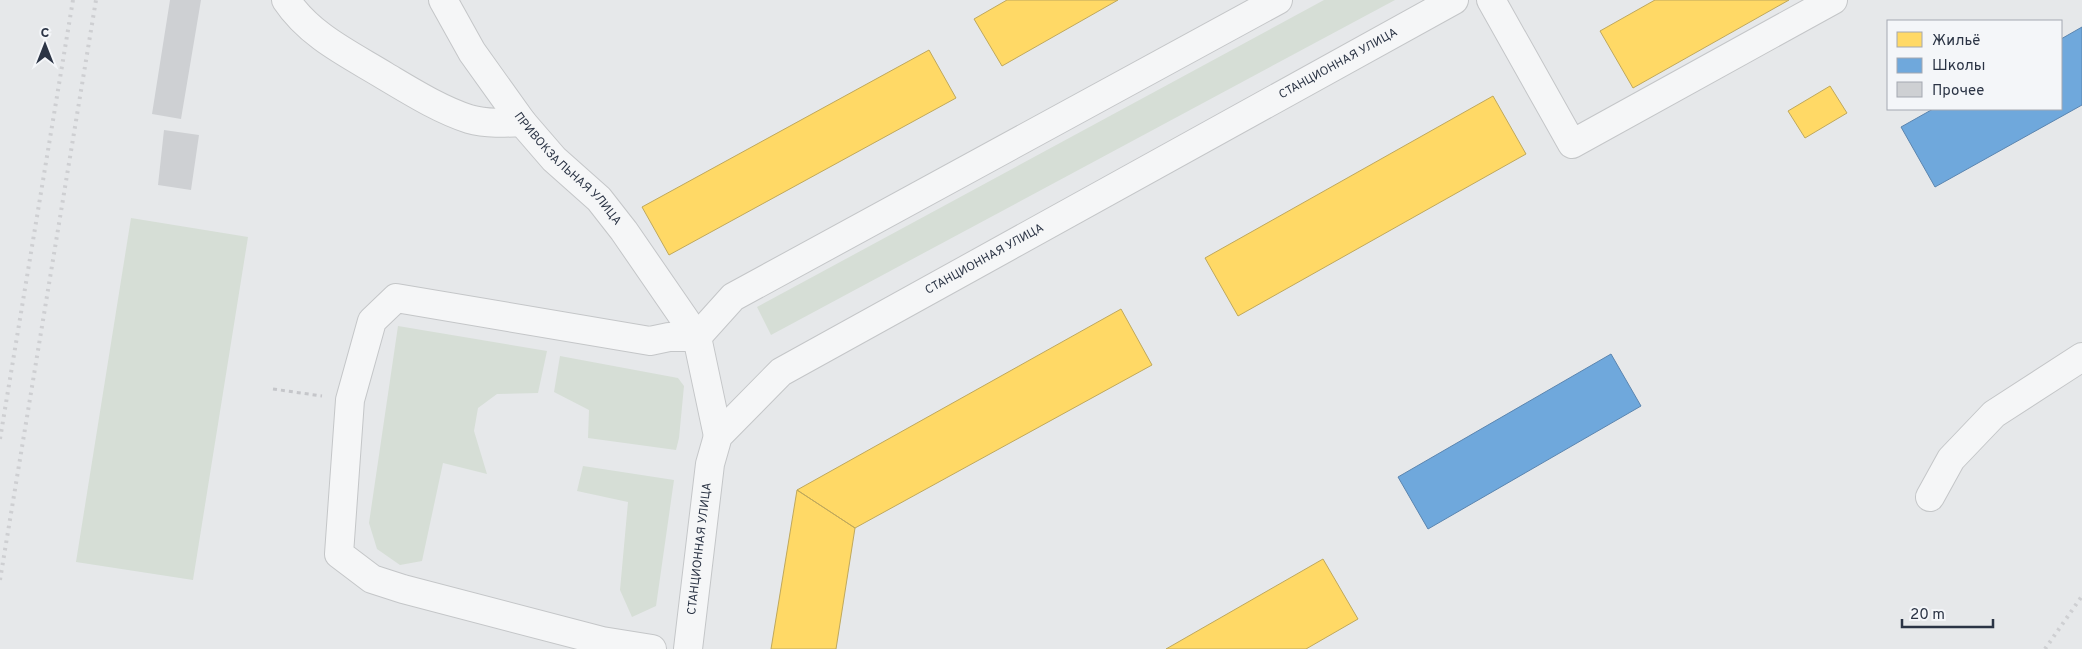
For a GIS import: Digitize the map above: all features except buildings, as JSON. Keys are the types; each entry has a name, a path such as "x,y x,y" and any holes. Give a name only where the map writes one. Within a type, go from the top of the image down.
{"street":[{"path":"286,0 310,28 329,43 441,107 470,119 494,123 522,122"},
{"name":"ПРИВОКЗАЛЬНАЯ УЛИЦА","path":"443,0 472,52 522,122 554,159 598,199 609,212 697,337"},
{"path":"652,649 602,641 403,589 372,579 339,554 350,400 372,321 396,298 650,341 669,337 697,337 733,297 1278,0"},
{"name":"СТАНЦИОННАЯ УЛИЦА","path":"688,649 710,464 718,436 781,372 1454,0"},
{"path":"1491,0 1572,144 1833,0"},
{"path":"697,337 718,436"},
{"path":"1930,497 1951,459 1994,414 2082,357"}],"path":[{"path":"273,389 350,400"}],"shaded area":[{"path":"1324,0 1395,0 771,335 757,307"},
{"path":"131,218 248,237 193,580 76,562"},
{"path":"398,326 547,351 538,393 497,394 478,408 474,431 487,474 443,463 422,561 400,565 377,549 369,523"},
{"path":"560,356 678,378 684,386 676,450 588,438 589,410 554,392"},
{"path":"583,466 674,480 656,606 632,617 620,590 628,502 577,491"}],"railway":[{"path":"0,439 73,0"},
{"path":"0,580 96,0"},
{"path":"2045,649 2082,596"}]}
